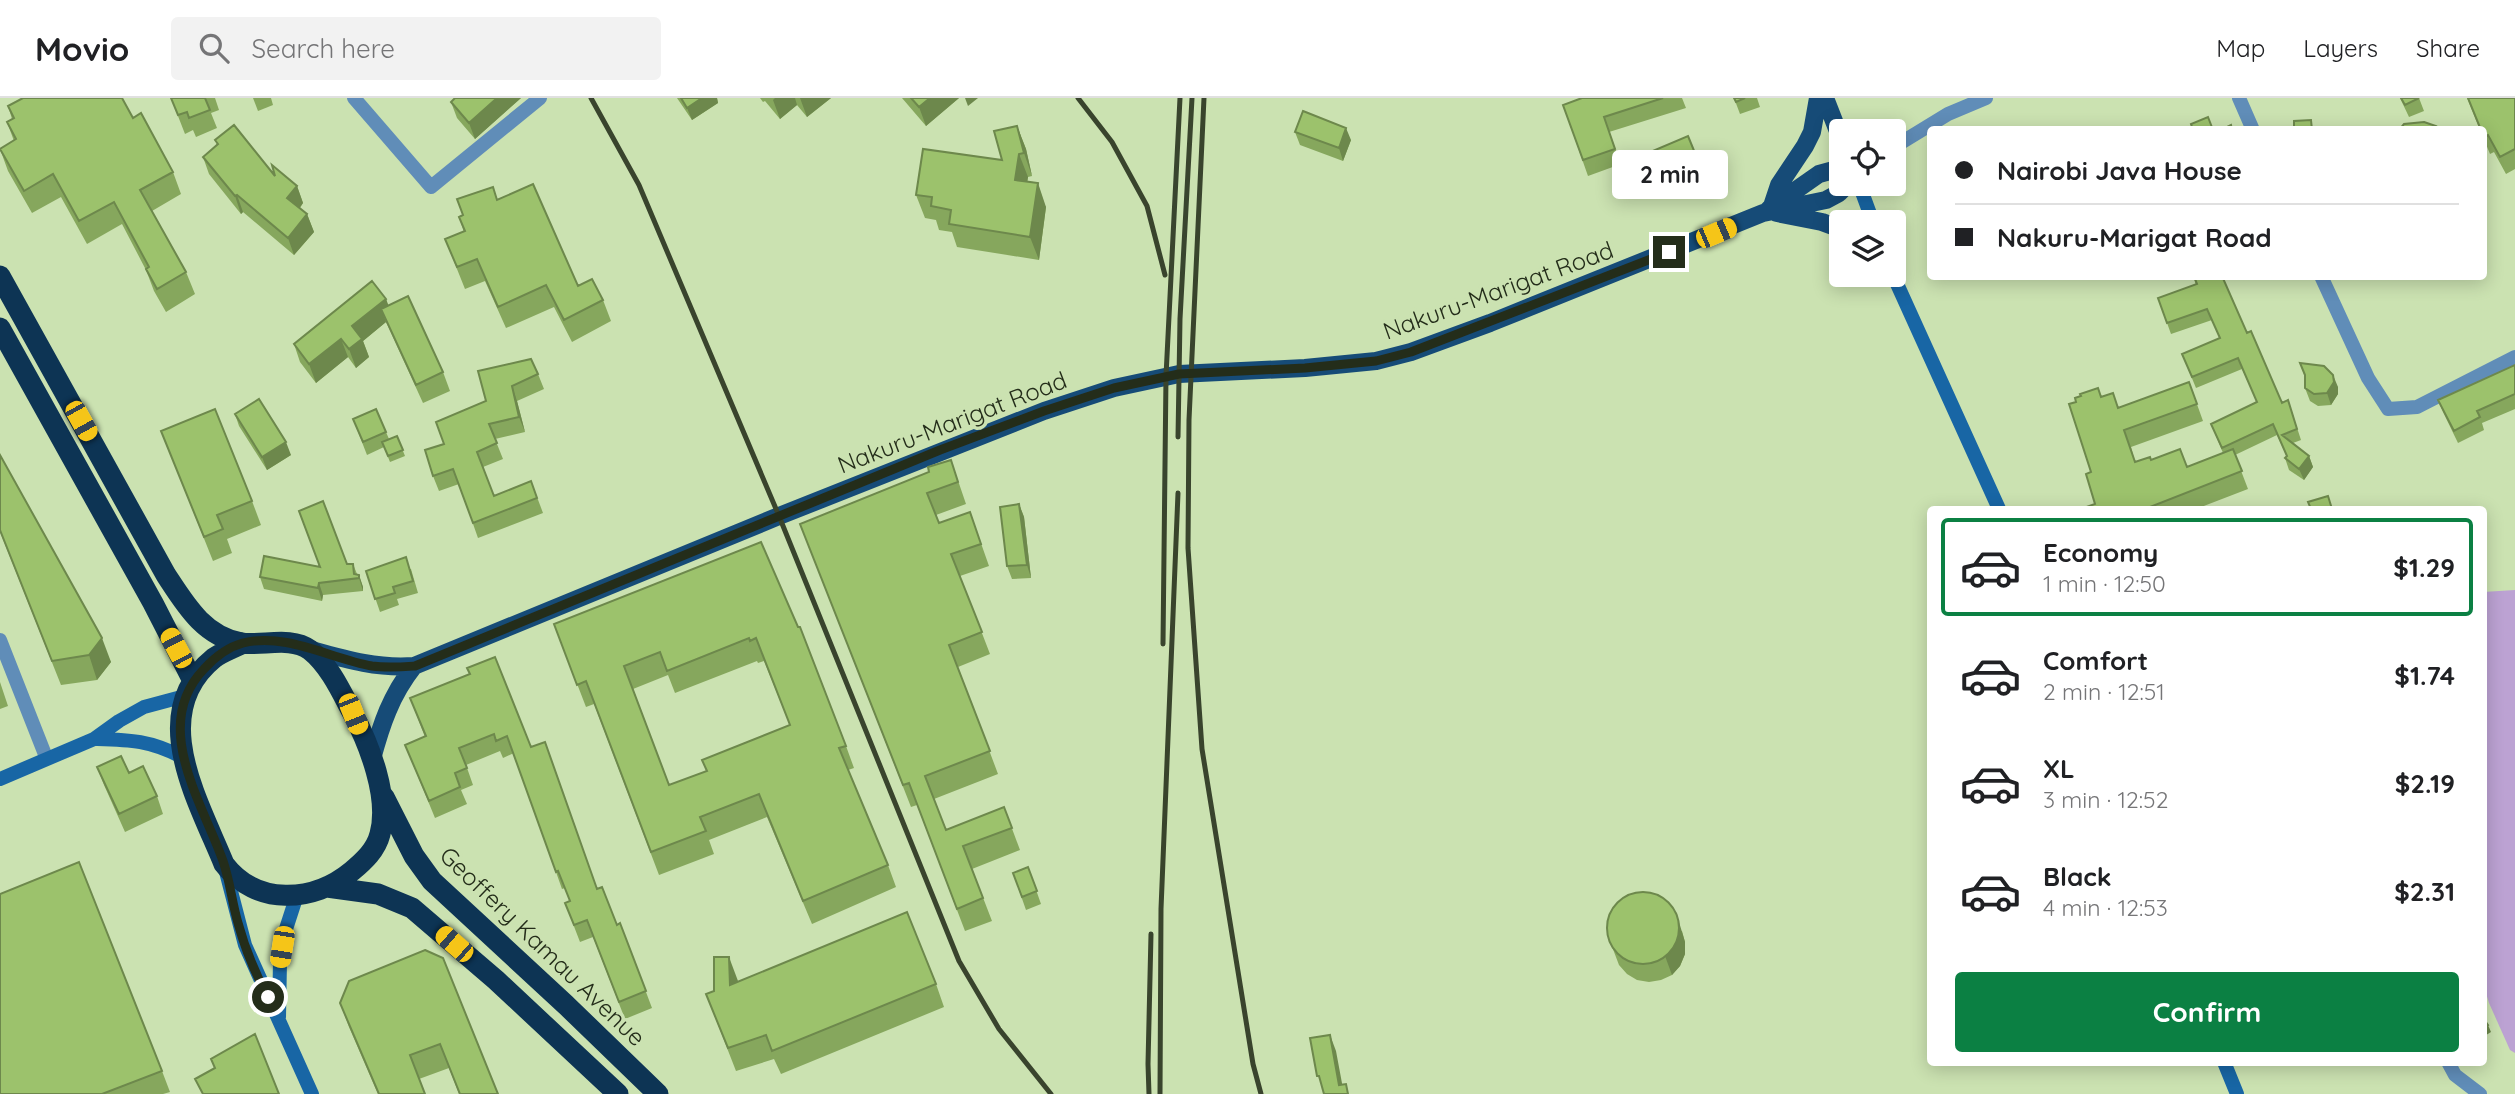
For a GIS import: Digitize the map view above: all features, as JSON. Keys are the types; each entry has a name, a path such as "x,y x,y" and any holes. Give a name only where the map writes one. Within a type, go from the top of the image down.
{"highway":[{"path":"0,276 184,603 202,625 219,636 243,643 278,641 308,649 328,669 353,714 382,792 380,836 368,858 327,887 297,895 274,896 245,886 233,876 224,864 182,757 179,733 189,688 215,657 243,643"},
{"path":"0,328 88,484 189,688"},
{"name":"Geoffery Kamau Avenue","path":"382,792 414,856 432,881 658,1094"},
{"path":"327,887 379,894 412,908 496,980 618,1094"}],"main road":[{"path":"1818,98 1812,132 1779,185 1769,210 1829,226"},
{"path":"1825,98 1833,119"},
{"name":"Nakuru-Marigat Road","path":"1769,210 1819,174 1829,171"},
{"name":"Nakuru-Marigat Road","path":"415,666 779,516 1044,411 1114,388 1166,376 1191,372 1305,368 1376,361 1411,352 1769,210 1818,203 1833,196"},
{"path":"308,649 372,666 415,666"},
{"path":"372,760 386,710 415,666"}],"street":[{"path":"354,98 430,187 540,98"},
{"path":"1928,126 1986,98"},
{"path":"2239,98 2251,126"},
{"path":"1906,139 1927,126"},
{"path":"2323,280 2368,378 2388,409 2417,407 2515,358"},
{"path":"1898,287 1998,506"},
{"path":"0,640 47,757"},
{"path":"0,779 94,739 144,707 189,688"},
{"path":"94,739 159,745 182,757"},
{"path":"224,864 244,946 312,1094"},
{"path":"279,1018 280,961 285,932 297,895"},
{"path":"2226,1066 2237,1094"},
{"path":"2450,1066 2455,1075 2480,1094"}],"shaded area":[{"path":"2515,590 2515,1053 2510,1050 2487,996 2487,592"}],"building":[{"path":"23,98 122,98 133,118 141,113 173,172 140,190 186,272 157,289 146,269 149,267 114,202 79,221 53,174 24,191 0,149 16,139 7,122 14,118 8,106"},
{"path":"171,98 205,98 210,110 189,118 187,112 178,115"},
{"path":"455,98 497,98 469,123 451,102"},
{"path":"681,98 702,98 687,108"},
{"path":"911,98 930,98 919,107"},
{"path":"1582,98 1663,98 1604,117 1615,149 1583,160 1563,105"},
{"path":"2401,98 2419,98 2405,105"},
{"path":"2468,98 2515,98 2515,149 2500,157 2487,136 2487,126 2479,126"},
{"path":"1303,111 1346,128 1339,148 1295,132"},
{"path":"2208,117 2211,126 2192,126"},
{"path":"2311,120 2312,126 2294,126 2294,121"},
{"path":"2424,122 2436,126 2402,126"},
{"path":"234,125 275,176 272,165 297,186 287,198 307,214 288,238 235,196 203,157 218,144 215,140"},
{"path":"1017,126 1024,153 1019,154 1015,180 1038,183 1030,237 949,224 951,210 931,206 932,197 916,195 923,149 1002,160 994,131"},
{"path":"1688,136 1697,158 1631,185 1622,164"},
{"path":"533,184 578,286 592,279 603,300 564,320 546,285 498,307 477,259 457,267 445,239 465,231 459,217 463,215 457,199 493,187 497,200"},
{"path":"2196,280 2224,280 2247,333 2251,331 2282,403 2288,400 2297,429 2282,435 2309,456 2299,469 2285,458 2287,456 2273,424 2222,448 2211,424 2257,402 2238,358 2192,377 2182,354 2220,338 2207,309 2167,323 2158,298 2197,284"},
{"path":"372,281 386,299 352,326 362,339 349,349 341,339 309,364 294,344"},
{"path":"408,296 443,372 416,385 381,309"},
{"path":"531,359 538,374 512,386 519,417 489,424 497,443 477,452 494,496 531,481 537,498 473,523 453,469 433,476 425,450 444,444 436,422 486,401 478,371"},
{"path":"2300,363 2324,366 2333,375 2334,382 2327,393 2314,394 2305,388 2305,375"},
{"path":"2515,365 2515,394 2477,411 2480,417 2454,431 2438,400"},
{"path":"2189,382 2197,404 2124,430 2135,462 2150,457 2151,460 2180,449 2187,467 2233,449 2242,471 2153,506 2089,506 2095,504 2086,474 2091,472 2069,404 2076,402 2075,398 2081,396 2080,394 2098,388 2101,397 2113,393 2118,408"},
{"path":"259,399 286,442 262,457 235,414"},
{"path":"215,409 252,501 217,515 223,529 204,537 161,431"},
{"path":"376,409 386,432 363,442 353,419"},
{"path":"397,436 403,450 388,456 382,442"},
{"path":"0,455 102,638 89,655 52,661 0,530"},
{"path":"951,460 958,482 927,493 939,523 970,512 981,544 951,554 982,632 949,645 990,751 925,776 946,830 1004,807 1012,828 963,846 983,898 957,909 909,783 903,785 800,524 929,472 928,467"},
{"path":"2328,496 2331,506 2310,506 2308,502"},
{"path":"323,501 347,564 353,564 354,574 359,575 359,578 319,583 318,588 260,577 264,556 320,567 299,511"},
{"path":"1019,504 1027,565 1007,566 1000,507"},
{"path":"761,542 800,627 846,746 839,748 888,865 803,901 759,794 700,817 706,831 651,852 586,681 577,685 554,624","holes":["749,638 750,641 756,638 790,725 702,760 707,771 669,785 624,666 660,652 667,671"]},
{"path":"406,557 413,581 393,587 395,593 375,599 366,571"},
{"path":"495,657 531,747 545,742 597,889 602,887 617,925 620,923 646,991 619,1002 587,920 574,925 565,903 570,901 558,871 556,872 507,736 496,741 494,734 459,748 467,768 455,773 460,787 429,801 405,745 426,736 410,698 470,674 467,668"},
{"path":"121,756 129,773 143,766 157,796 119,814 97,767"},
{"path":"79,862 162,1071 102,1094 0,1094 0,894"},
{"path":"1028,867 1037,891 1022,897 1013,873"},
{"path":"1643,892 1663,898 1673,908 1679,928 1673,948 1663,958 1643,964 1623,958 1613,948 1607,928 1613,908 1623,898"},
{"path":"907,912 936,984 772,1051 766,1035 728,1048 706,994 714,991 714,957 729,957 730,985"},
{"path":"425,950 443,958 498,1094 460,1094 440,1044 410,1055 425,1094 379,1094 340,1003 349,981"},
{"path":"255,1034 279,1094 203,1094 195,1079 215,1068 211,1059"},
{"path":"1330,1035 1339,1085 1346,1084 1348,1094 1324,1094 1317,1076 1310,1038"}],"railway":[{"path":"591,98 639,185 779,516 959,961 999,1029 1051,1094"},
{"path":"1078,98 1112,142 1147,206 1165,275"},
{"path":"1163,644 1166,376 1180,98"},
{"path":"1178,437 1180,319 1192,98"},
{"path":"1204,98 1189,420 1188,548 1202,749 1253,1064 1261,1094"},
{"path":"1160,1094 1161,909 1178,493"},
{"path":"1149,1094 1151,934"}],"route":[{"path":"268,997 244,946 224,864 182,757 179,733 185,696 193,681 215,657 243,643 278,641 372,666 415,666 940,450 1044,411 1114,388 1191,372 1305,368 1376,361 1411,352 1490,323 1669,252"}]}
